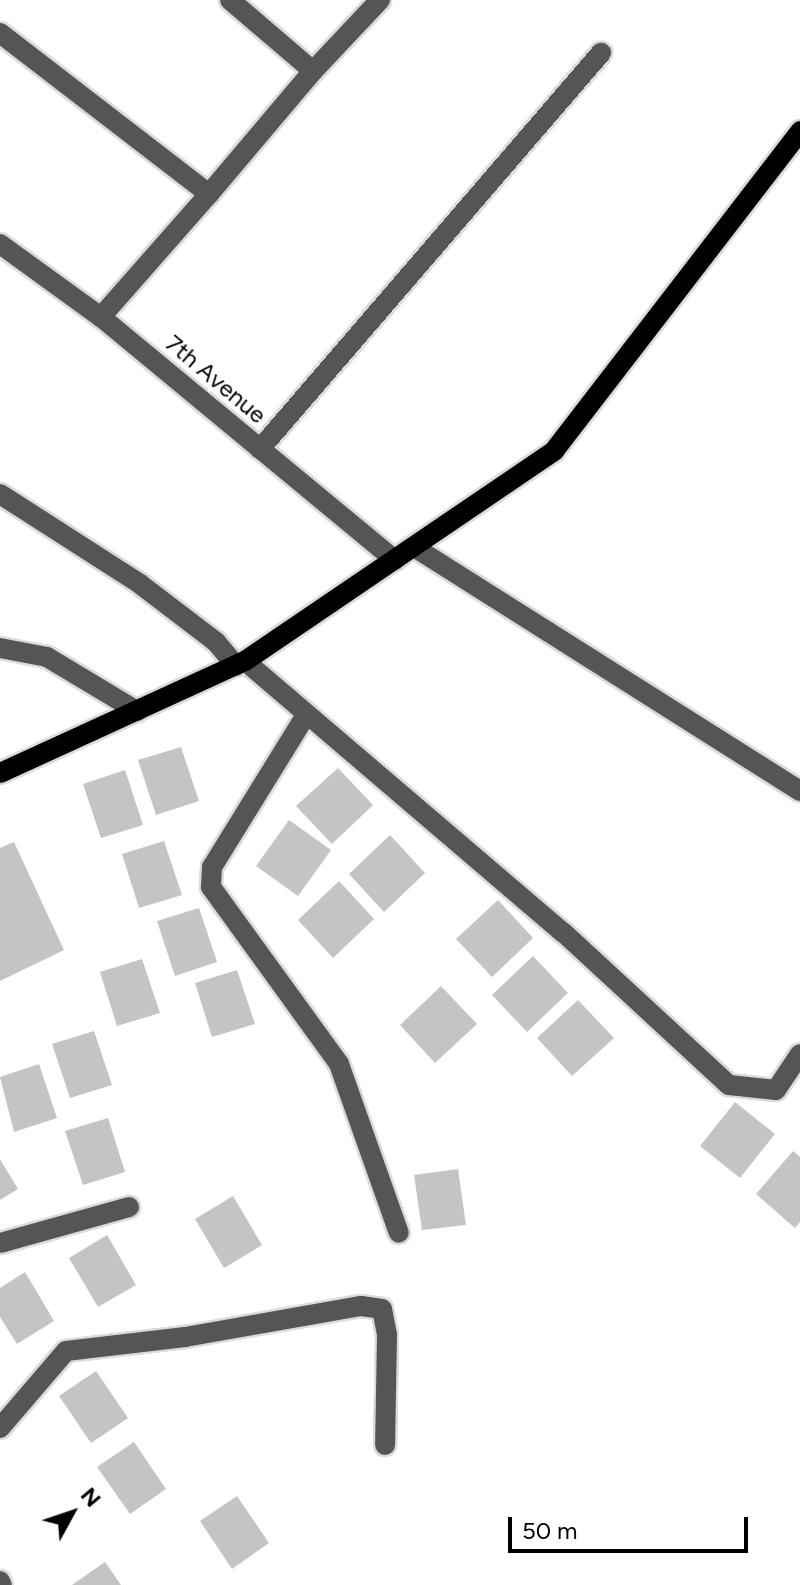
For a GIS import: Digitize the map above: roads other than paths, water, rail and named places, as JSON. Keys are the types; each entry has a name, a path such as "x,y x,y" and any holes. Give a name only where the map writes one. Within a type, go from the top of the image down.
{"main road":[{"path":"0,773 241,664 554,451 800,131"}],"street":[{"path":"230,0 313,71"},
{"path":"101,317 313,71 380,0"},
{"path":"0,33 209,194"},
{"path":"260,449 601,53"},
{"name":"7th Avenue","path":"0,244 101,317 395,560"},
{"path":"0,494 140,584 216,642 564,933 729,1085 776,1090 800,1054"},
{"path":"414,547 800,791"},
{"path":"0,648 47,657 137,711"},
{"path":"306,715 212,867 211,887 339,1064 399,1233"},
{"path":"0,1243 129,1207"},
{"path":"0,1428 66,1351 185,1337 361,1306 382,1309 387,1335 385,1445"}]}
